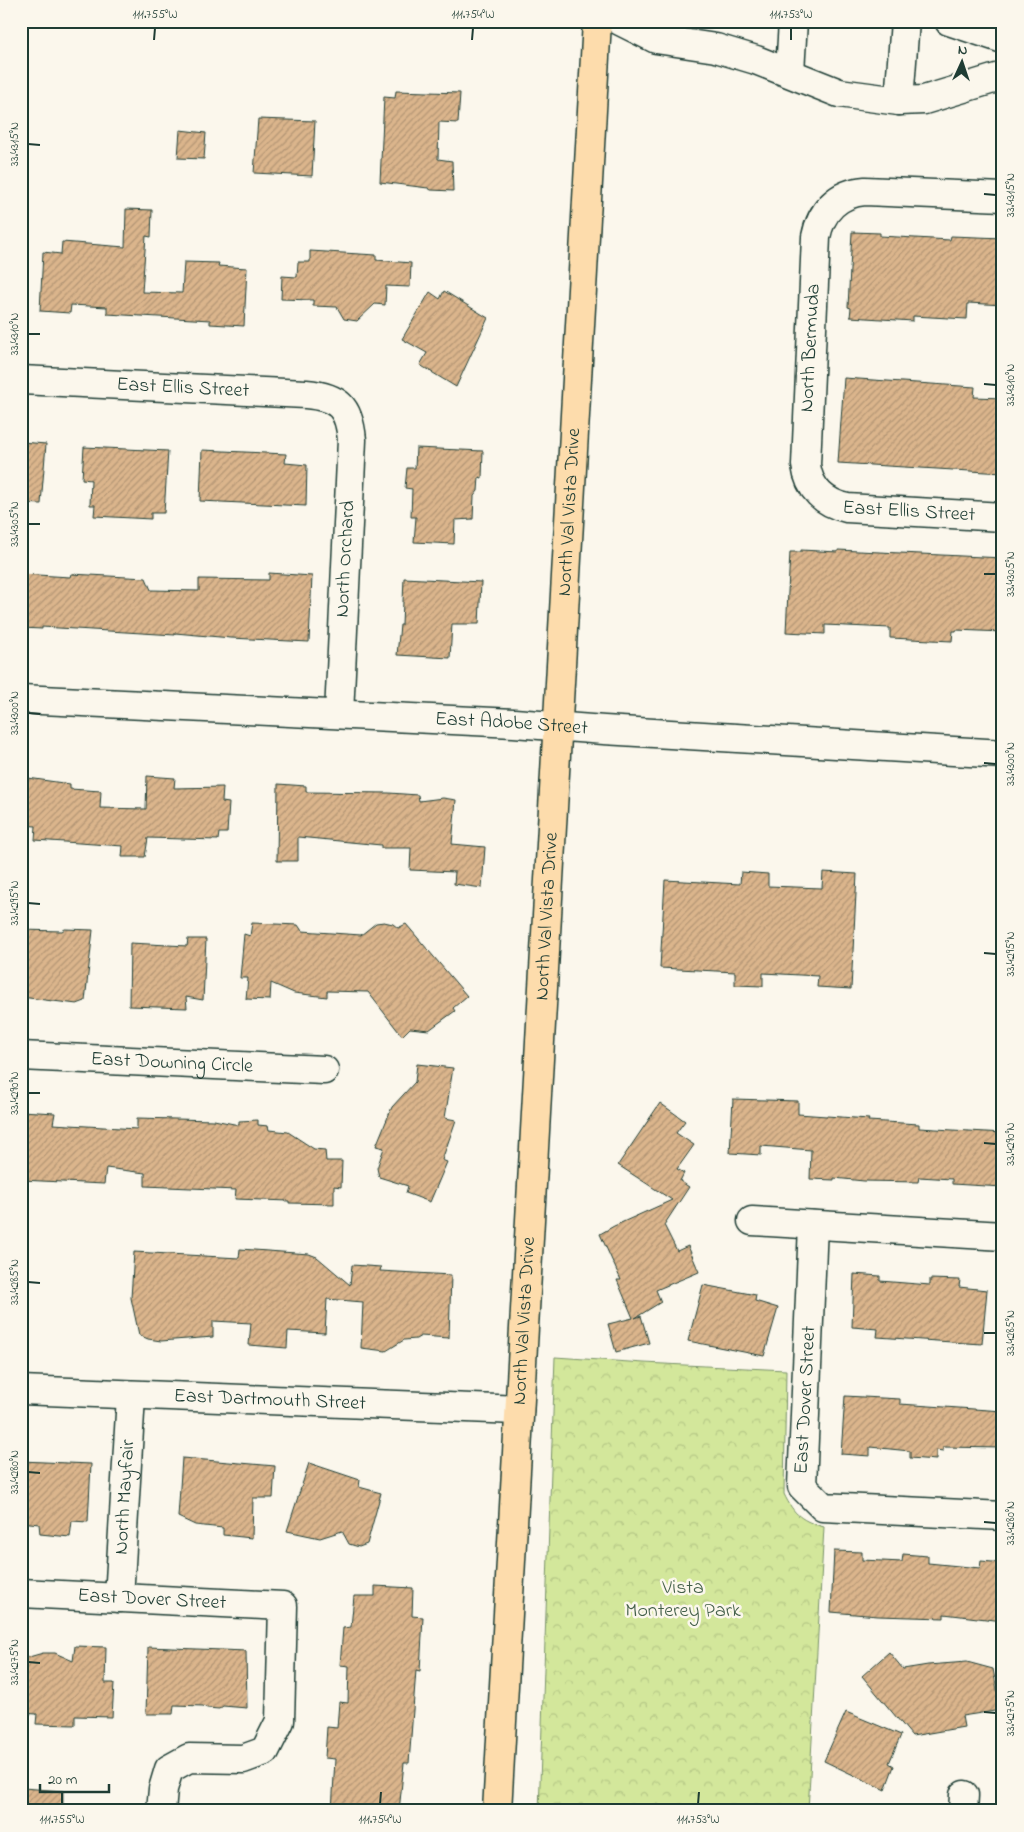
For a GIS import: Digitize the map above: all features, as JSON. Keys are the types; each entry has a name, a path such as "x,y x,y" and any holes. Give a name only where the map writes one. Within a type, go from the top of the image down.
{"main road":[{"name":"North Val Vista Drive","path":"498,1811 598,21"}],"street":[{"path":"620,21 656,39 716,48 790,72 839,93 899,101 924,100 1003,76"},
{"path":"790,72 793,21"},
{"path":"899,101 905,21"},
{"path":"950,21 1003,39"},
{"name":"North Bermuda","path":"819,494 811,484 806,465 816,237 822,220 832,204 854,192 1003,197"},
{"name":"East Ellis Street","path":"21,380 306,394 332,399 342,406"},
{"name":"North Orchard","path":"339,714 352,440 349,416 342,406"},
{"name":"East Ellis Street","path":"819,494 831,504 848,508 1003,517"},
{"name":"East Adobe Street","path":"21,699 514,723 1003,754"},
{"name":"East Downing Circle","path":"21,1056 324,1070"},
{"path":"752,1221 1003,1236"},
{"name":"East Dover Street","path":"813,1225 802,1486 823,1507 1003,1516"},
{"name":"East Dartmouth Street","path":"21,1390 131,1396 519,1410"},
{"name":"North Mayfair","path":"119,1598 131,1396"},
{"name":"East Dover Street","path":"21,1593 283,1606 280,1721 265,1751 243,1759 188,1758 169,1769 163,1789 162,1811"}],"green space":[{"name":"Vista Monterey Park","path":"555,1357 786,1370 784,1494 795,1512 804,1519 824,1527 808,1811 539,1811"}],"building":[{"path":"396,91 460,93 458,123 439,122 438,159 452,161 453,191 431,190 428,188 380,182 384,97 395,98"},
{"path":"258,119 315,121 312,176 254,173"},
{"path":"180,130 206,133 204,159 178,158"},
{"path":"126,209 152,210 151,237 146,236 142,292 182,293 184,262 219,263 218,266 247,268 244,326 210,324 210,320 107,314 107,307 71,305 70,313 40,311 43,252 61,254 62,242 125,247"},
{"path":"852,232 880,233 880,236 950,240 951,236 1003,238 1003,305 968,303 967,319 913,316 913,321 850,317 851,308 848,307"},
{"path":"310,251 376,255 376,260 411,263 410,287 386,286 385,305 375,304 357,321 344,319 337,307 313,306 313,300 281,299 282,276 297,277 298,262 310,262"},
{"path":"444,291 488,318 456,387 420,365 427,353 402,339 430,292 440,299"},
{"path":"844,378 975,387 974,397 1003,398 1003,473 838,463"},
{"path":"21,442 46,444 41,504 21,503"},
{"path":"84,447 168,451 164,513 151,513 151,519 94,516 95,505 90,505 91,480 82,479"},
{"path":"416,448 483,451 482,478 479,477 478,491 474,496 473,519 455,520 454,544 414,542 416,517 411,517 412,489 405,488 407,468 415,468"},
{"path":"202,450 286,454 285,463 307,465 306,506 200,501"},
{"path":"801,550 1003,558 1003,632 956,630 953,631 952,641 890,638 890,628 825,625 825,634 786,632 790,552 801,552"},
{"path":"269,573 312,576 309,642 175,633 175,635 42,627 42,629 21,628 21,574 70,577 71,574 146,578 151,590 199,591 199,579 269,580"},
{"path":"404,578 481,582 479,624 452,624 450,658 397,655 400,625 402,625"},
{"path":"147,776 175,778 174,788 223,787 222,802 229,803 227,833 219,833 218,840 148,838 145,857 122,857 123,846 35,840 36,826 21,825 21,777 70,784 70,789 101,791 100,808 146,809"},
{"path":"278,784 306,786 306,792 389,793 418,795 419,801 443,798 456,800 452,844 485,847 482,888 454,884 455,872 410,870 411,848 381,848 381,845 298,837 298,861 277,861"},
{"path":"741,872 768,874 768,886 822,888 823,872 857,874 851,989 817,987 818,976 763,973 763,986 735,985 735,972 660,968 665,880 740,884"},
{"path":"252,923 298,925 302,931 361,935 376,923 393,924 398,928 406,924 467,996 453,1008 455,1011 429,1030 410,1028 402,1036 368,992 327,991 327,997 294,993 271,983 270,1000 246,999 248,978 240,978 244,934 250,936"},
{"path":"65,929 93,930 85,1001 77,1004 21,997 21,930 62,931"},
{"path":"188,939 206,939 203,1000 186,997 187,1008 129,1006 130,943 187,946"},
{"path":"417,1064 453,1068 445,1118 456,1120 442,1160 447,1162 430,1202 406,1193 408,1186 379,1177 377,1168 384,1148 376,1146 392,1107 415,1082"},
{"path":"733,1099 798,1101 798,1114 919,1124 919,1128 1003,1133 1003,1187 952,1184 952,1179 919,1177 918,1182 864,1181 834,1178 834,1180 810,1179 811,1150 761,1146 761,1155 730,1153"},
{"path":"660,1103 685,1121 676,1133 694,1145 677,1169 684,1173 680,1181 689,1187 664,1225 677,1251 688,1246 699,1272 656,1290 661,1302 635,1318 641,1316 649,1343 616,1352 608,1324 633,1318 617,1280 621,1280 600,1234 672,1200 618,1165"},
{"path":"21,1111 55,1113 53,1124 137,1129 137,1118 214,1120 239,1125 239,1121 258,1120 258,1125 268,1126 269,1130 288,1132 314,1149 325,1150 326,1161 342,1161 341,1187 334,1186 334,1204 235,1199 236,1190 145,1186 145,1173 106,1168 104,1184 21,1180"},
{"path":"240,1249 309,1254 317,1257 350,1285 352,1265 381,1267 380,1271 451,1275 449,1338 421,1336 416,1339 404,1340 386,1351 361,1348 363,1302 327,1299 325,1333 288,1331 287,1348 249,1345 251,1323 213,1321 213,1337 161,1341 139,1335 131,1298 134,1252 239,1258"},
{"path":"854,1274 880,1276 880,1281 930,1285 930,1279 960,1280 959,1287 987,1290 982,1344 877,1337 878,1329 852,1327"},
{"path":"703,1285 756,1295 755,1301 778,1308 764,1356 688,1341"},
{"path":"845,1396 900,1399 900,1404 1003,1411 1003,1448 943,1447 943,1451 936,1450 936,1460 910,1458 910,1451 870,1447 870,1456 841,1454"},
{"path":"182,1458 275,1466 273,1498 253,1498 252,1538 223,1535 223,1528 195,1525 178,1517"},
{"path":"21,1461 91,1464 88,1522 72,1521 70,1537 40,1534 39,1524 21,1522"},
{"path":"309,1463 360,1480 359,1487 381,1493 367,1544 359,1547 349,1544 342,1531 320,1538 287,1531"},
{"path":"834,1551 862,1552 862,1560 902,1562 903,1554 928,1556 928,1563 980,1568 981,1561 1003,1563 1003,1621 944,1614 944,1618 878,1616 831,1612"},
{"path":"375,1586 413,1588 412,1616 423,1617 420,1671 416,1670 409,1763 404,1763 399,1811 332,1811 335,1759 325,1758 327,1727 337,1728 339,1702 348,1703 349,1666 340,1665 343,1628 351,1627 354,1596 375,1596"},
{"path":"75,1646 106,1647 105,1683 114,1683 112,1717 75,1716 75,1725 36,1724 37,1714 21,1713 21,1657 55,1653 73,1661"},
{"path":"148,1647 246,1651 247,1708 223,1706 219,1709 203,1706 174,1705 173,1714 146,1714"},
{"path":"889,1652 903,1669 967,1662 993,1669 1001,1710 962,1716 964,1727 912,1736 862,1676"},
{"path":"846,1712 901,1735 889,1763 894,1766 885,1790 824,1761"},
{"path":"23,1788 63,1791 63,1811 23,1811"}]}
